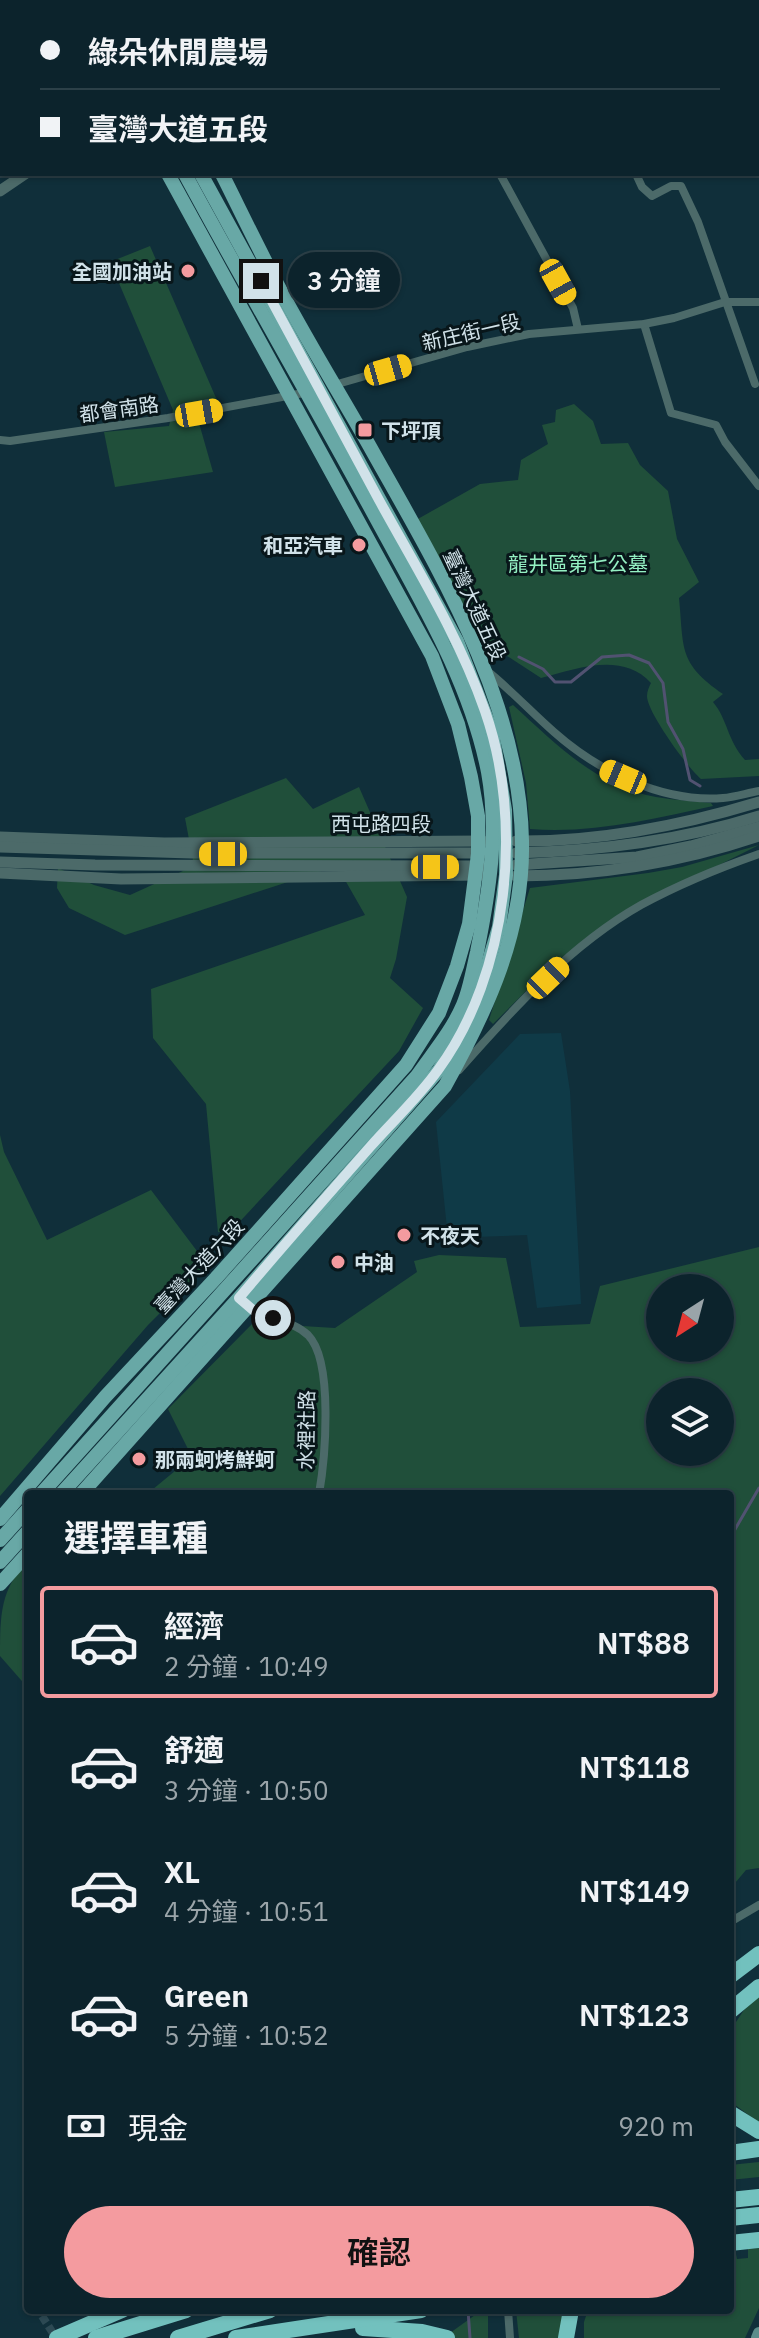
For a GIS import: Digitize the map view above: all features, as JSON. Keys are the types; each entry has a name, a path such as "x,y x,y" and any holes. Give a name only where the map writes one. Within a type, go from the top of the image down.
{"highway":[{"path":"734,1973 759,1954"},
{"path":"734,2008 759,1987"},
{"path":"734,2115 759,2131"},
{"path":"734,2152 759,2149"},
{"path":"734,2200 754,2197"},
{"path":"734,2218 759,2215"},
{"path":"734,2243 759,2240"},
{"path":"57,2338 113,2314"},
{"path":"96,2338 173,2314"},
{"path":"178,2338 257,2314"},
{"path":"236,2338 400,2314"},
{"path":"566,2338 570,2314"},
{"path":"265,2334 371,2328 422,2332 447,2338"}],"main road":[{"name":"臺灣大道五段","path":"169,176 432,656 458,724 478,816 513,876 513,929 505,963 473,1036 445,1086"},
{"name":"臺灣大道五段","path":"186,176 267,323 321,388 434,562 483,667 512,757 521,809 522,841 482,984 439,1070 244,1302"},
{"name":"臺灣大道五段","path":"202,176 457,641 492,732 501,779 492,841 457,966 439,1013 425,1038"},
{"name":"臺灣大道五段","path":"223,176 282,294 321,388 475,719 488,773 493,815 492,841"},
{"name":"臺灣大道五段","path":"444,1038 464,1004 482,926 482,875"},
{"name":"臺灣大道六段","path":"44,1490 406,1065 425,1038"},
{"name":"臺灣大道六段","path":"25,1490 105,1397 221,1282 417,1076 444,1038"},
{"path":"65,1490 445,1086"},
{"path":"84,1490 244,1302"},
{"name":"臺灣大道六段","path":"0,1519 24,1491"},
{"path":"0,1540 24,1513"},
{"path":"0,1562 24,1535"},
{"path":"0,1584 24,1557"}],"street":[{"path":"0,191 22,176"},
{"path":"501,176 573,308 578,329"},
{"path":"637,176 642,187 652,196 671,186 681,186 698,222 755,384"},
{"name":"新庄街一段","path":"321,388 467,347 529,334 644,324 725,302 759,302"},
{"path":"644,324 671,413 716,425 725,442 759,486"},
{"name":"都會南路","path":"0,440 168,418 292,397 321,388"},
{"path":"457,641 555,734 608,771 637,784 683,796 722,798 759,791"},
{"name":"西屯路四段","path":"0,837 111,842 522,841 625,835 701,820 759,802"},
{"name":"西屯路四段","path":"623,853 759,816"},
{"name":"西屯路四段","path":"0,862 95,865 382,860 581,851 623,853 691,846 758,834"},
{"name":"西屯路四段","path":"0,873 121,879 513,876 644,866 758,834"},
{"path":"111,842 175,853"},
{"name":"西屯路四段","path":"0,847 382,860"},
{"path":"445,1086 508,1014 579,948 640,906 759,854"},
{"path":"95,865 177,878"},
{"name":"水裡社路","path":"221,1282 244,1302 311,1338 320,1367 326,1410 326,1440 320,1490"},
{"path":"734,1920 759,1905"},
{"path":"508,2314 510,2338"}],"shaded area":[{"path":"561,1033 570,1091 581,1304 537,1308 527,1235 448,1238 436,1122 520,1034"}],"green space":[{"path":"150,246 223,414 199,423 213,472 115,487 104,432 169,426 173,410 110,262"},
{"name":"龍井區第七公墓","path":"574,404 593,421 601,444 628,443 640,465 668,491 677,539 699,582 679,598 686,654 698,673 723,694 713,702 745,760 759,759 759,776 701,779 678,752 653,714 647,696 651,683 626,667 598,665 541,678 504,654 492,657 416,520 480,484 518,480 521,460 548,444 542,425 555,422 556,410"},
{"path":"513,705 578,762 615,784 656,797 711,803 713,806 599,827 530,829 526,783 509,707"},
{"path":"286,778 313,809 359,787 407,897 390,978 423,1008 399,1051 231,1231 218,1232 206,1104 153,1038 151,989 365,915 337,866 125,935 69,908 57,888 58,868 94,885 130,895 194,866 185,818"},
{"path":"759,845 627,911 555,962 493,1024 489,1020 530,888 682,867"},
{"path":"0,1135 4,1152 47,1240 151,1190 203,1259 199,1274 148,1325 0,1496"},
{"path":"759,1247 759,1868 746,1870 734,1884 734,1490 152,1490 192,1457 168,1409 253,1323 335,1328 417,1272 414,1261 439,1255 506,1258 520,1327 590,1324 600,1286 646,1275 646,1362 734,1362 734,1274 649,1274"},
{"path":"24,1565 24,1683 0,1656 4,1604"},
{"path":"759,1996 759,2123 734,2104 734,2025"},
{"path":"759,2162 759,2177 734,2180 734,2165"},
{"path":"759,2248 759,2308 745,2338 584,2338 587,2314 734,2314 734,2249 737,2259 748,2258 748,2249"},
{"path":"476,2314 488,2314 488,2338 443,2338"},
{"path":"516,2314 564,2314 560,2338 519,2338"}],"waterway":[{"path":"519,657 543,669 555,682 571,682 602,657 629,655 649,663 663,683 668,722 683,749 690,780 700,786"},
{"path":"734,1531 759,1488"},
{"path":"468,2314 470,2338"}],"tunnel":[{"path":"42,2316 56,2338"}],"place":[{"name":"全國加油站","path":"188,271"},
{"name":"下坪頂","path":"365,430"},
{"name":"和亞汽車","path":"359,545"},
{"name":"不夜天","path":"404,1235"},
{"name":"中油","path":"338,1262"},
{"name":"那兩蚵烤鮮蚵","path":"139,1459"}],"route":[{"path":"261,281 457,641 492,732 505,810 506,841 506,875 499,927 482,984 468,1017 439,1070 239,1298 253,1310 273,1318"}]}
